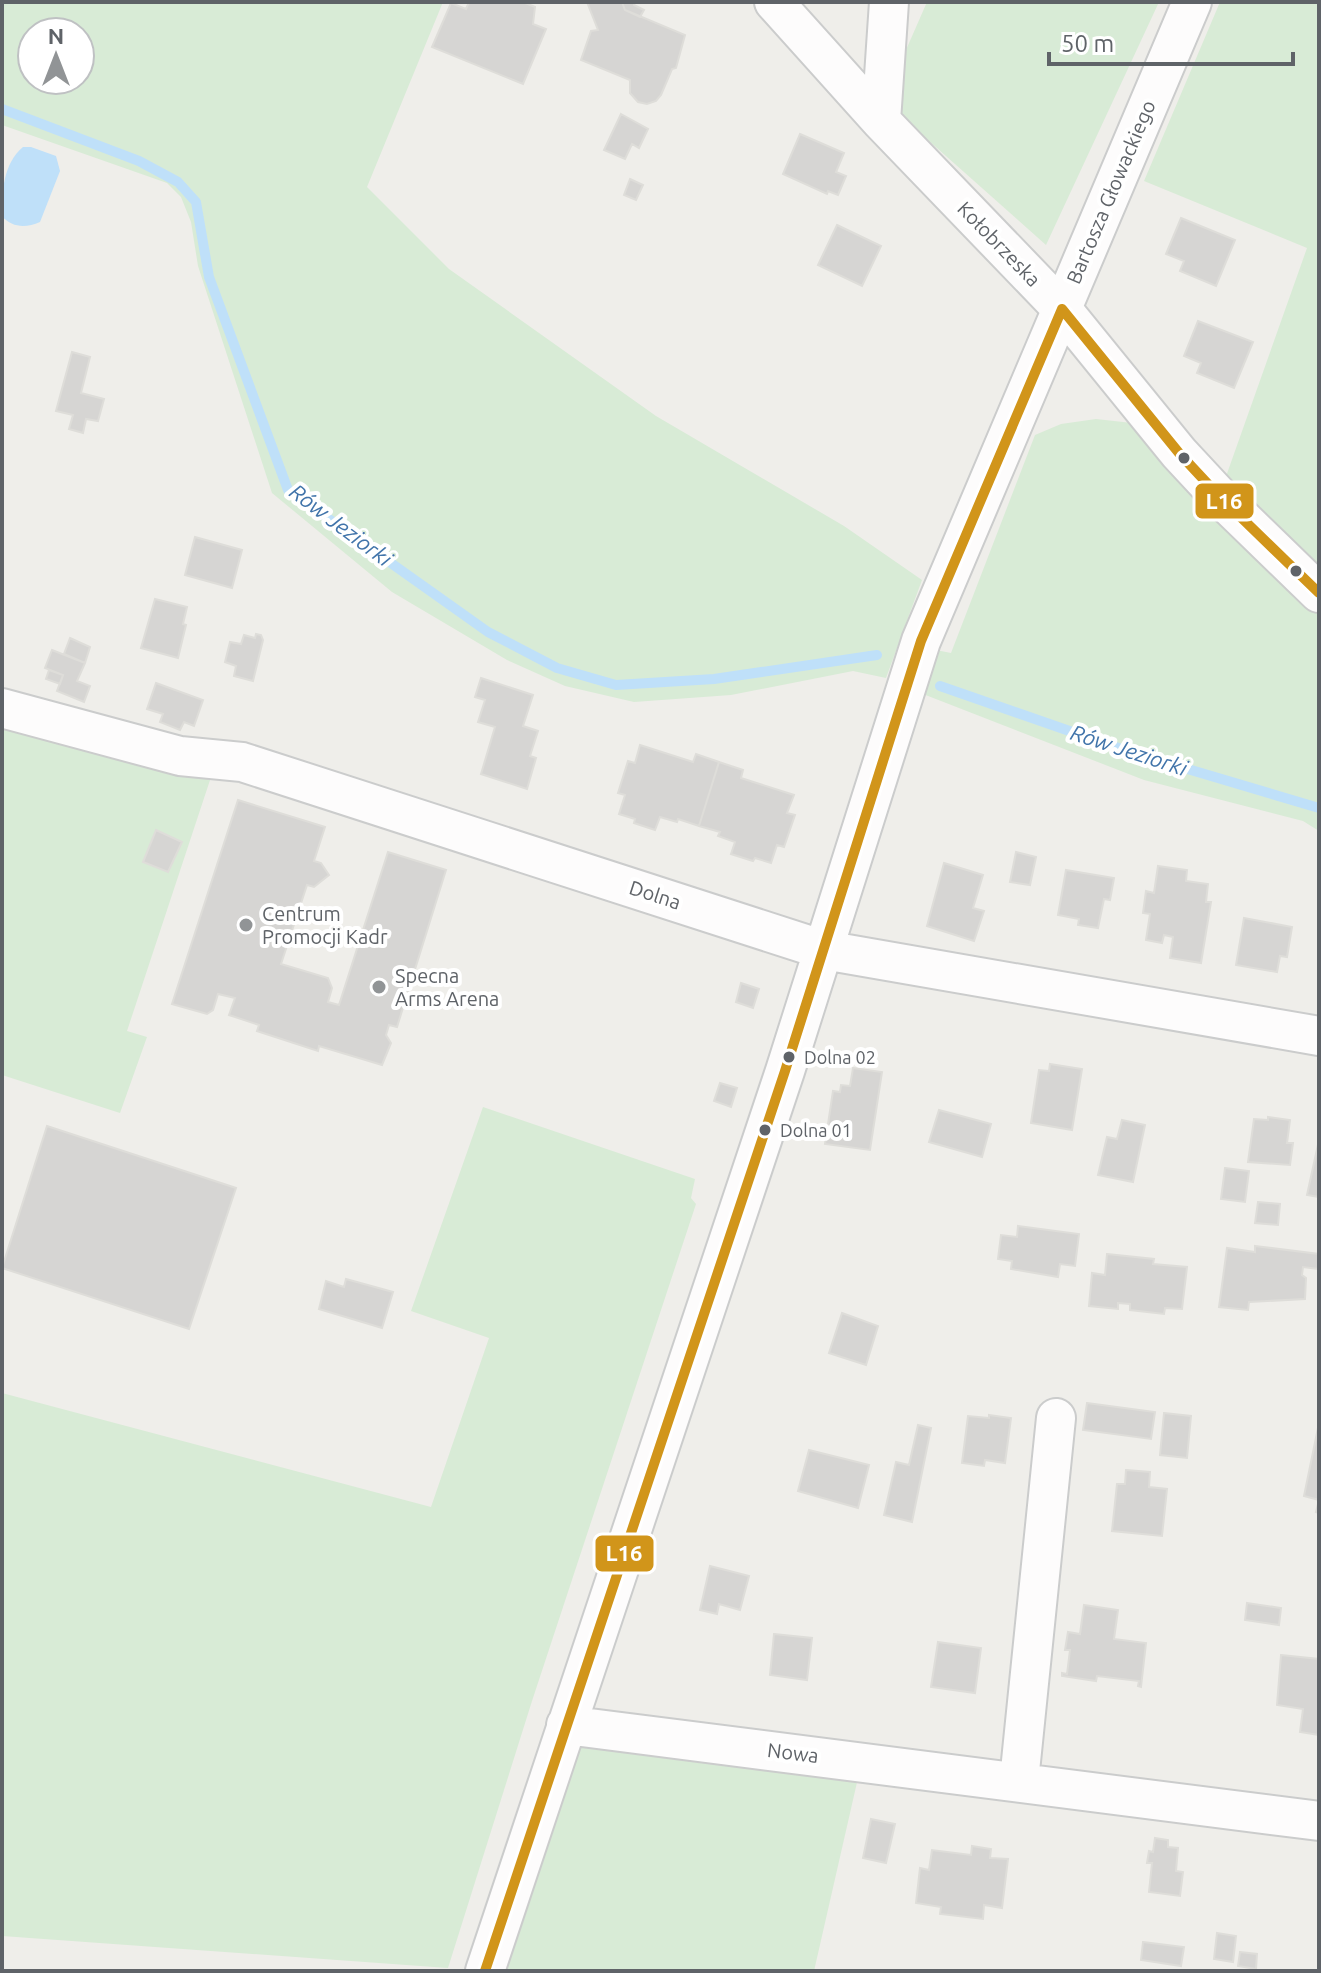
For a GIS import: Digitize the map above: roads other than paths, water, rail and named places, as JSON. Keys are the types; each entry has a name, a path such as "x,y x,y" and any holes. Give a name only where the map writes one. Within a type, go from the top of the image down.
{"street":[{"name":"Kołobrzeska","path":"774,2 881,121 1062,309 1209,486 1319,593"},
{"path":"881,121 889,2"},
{"name":"Bartosza Głowackiego","path":"485,1971 824,950 921,641 1192,2"},
{"name":"Dolna","path":"2,708 180,756 242,762 824,950 1319,1036"},
{"path":"1019,1781 1056,1418"},
{"name":"Nowa","path":"566,1725 1319,1821"}],"water":[{"path":"23,147 56,156 60,171 40,222 24,226 10,223 2,216 3,188 8,170 11,161"}],"waterway":[{"name":"Rów Jeziorki","path":"2,109 139,161 178,182 196,202 209,277 288,490 488,632 557,668 616,685 714,679 877,655"},
{"name":"Rów Jeziorki","path":"940,686 1127,751 1319,808"}],"place":[{"name":"Centrum Promocji Kadr","path":"246,925"},
{"name":"Specna Arms Arena","path":"379,987"},
{"name":"Dolna 02","path":"789,1057"},
{"name":"Dolna 01","path":"765,1130"}]}
